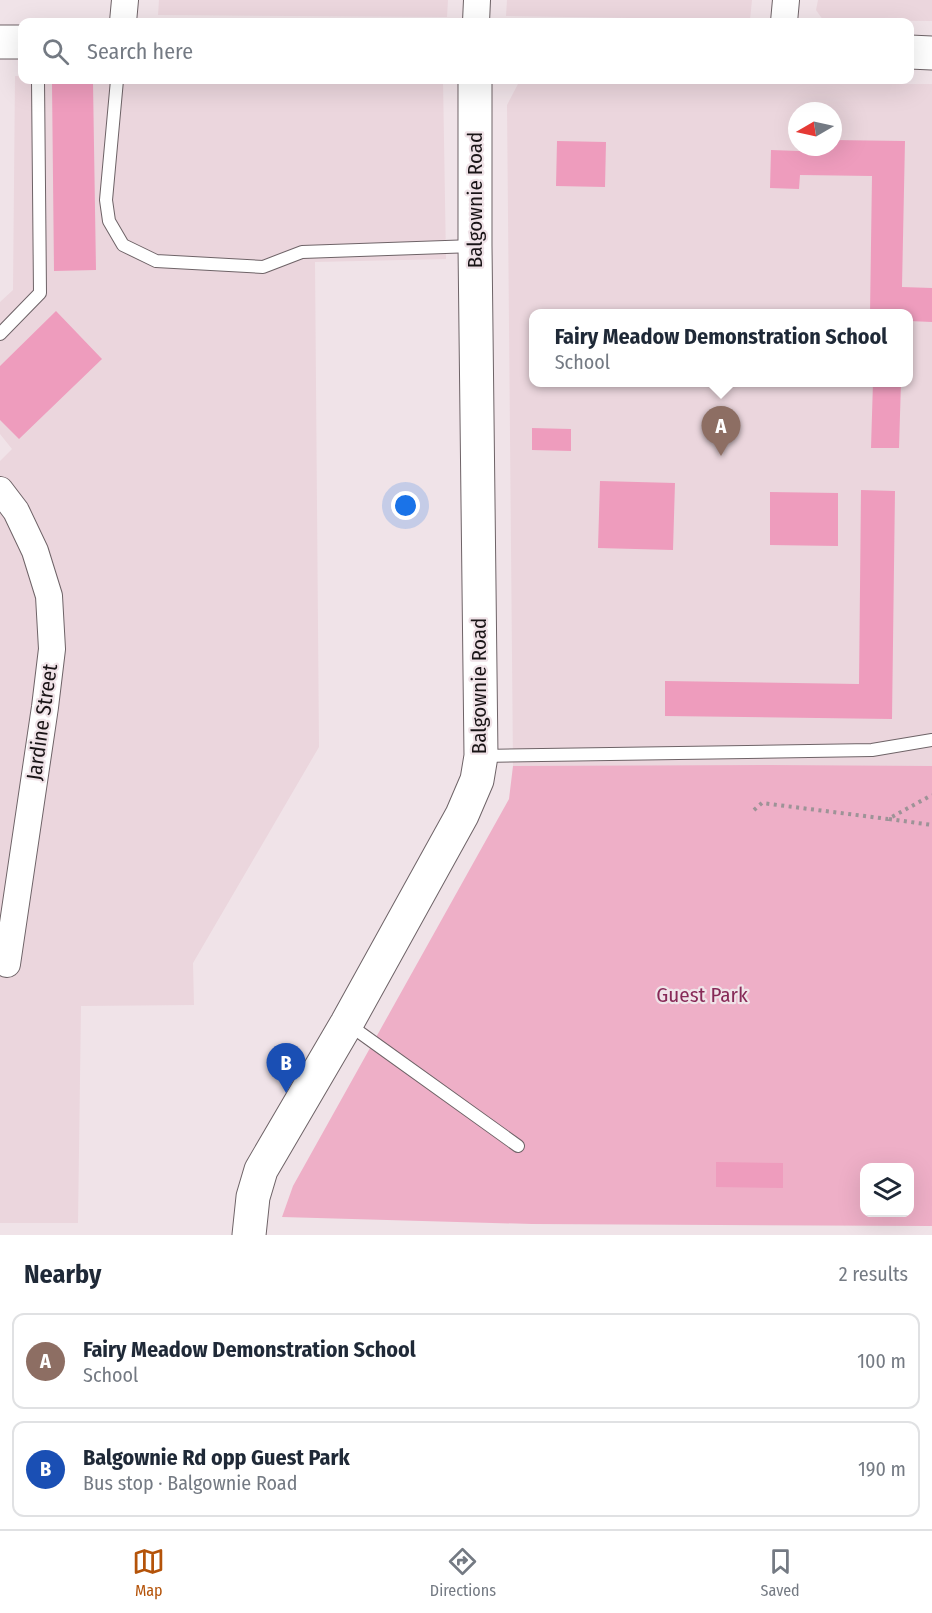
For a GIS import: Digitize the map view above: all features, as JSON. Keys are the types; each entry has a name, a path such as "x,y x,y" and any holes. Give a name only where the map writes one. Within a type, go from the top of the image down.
{"main road":[{"path":"0,42 18,42"},
{"path":"914,52 932,53"},
{"name":"Balgownie Road","path":"249,1235 253,1197 261,1170 347,1023 462,815 477,780 481,756 475,84"}],"street":[{"path":"123,18 125,0"},
{"path":"476,18 477,0"},
{"path":"784,18 786,0"},
{"name":"Jardine Street","path":"0,490 16,511 35,551 49,596 52,649 7,964"}],"lane":[{"path":"0,334 40,293 38,84"},
{"path":"117,84 106,200 109,221 123,245 156,261 263,267 302,252 475,246"},
{"path":"481,756 872,750 932,740"},
{"path":"347,1023 518,1146"}],"path":[{"path":"888,819 932,795"},
{"path":"754,810 762,803 932,825"}],"shaded area":[{"path":"159,0 448,0 447,17 158,15"},
{"path":"507,0 752,0 750,18 506,16"},
{"path":"818,0 932,0 932,21 914,21 914,18 822,18 816,10"},
{"path":"15,76 18,76 18,84 443,84 446,259 315,262 319,747 193,963 194,1005 81,1006 78,1223 0,1223 0,461 12,449 0,434 0,302 13,290"},
{"path":"518,84 932,84 932,766 513,766 507,105"}],"green space":[{"name":"Guest Park","path":"513,766 932,766 932,1226 532,1224 282,1217 293,1186 509,799"}],"building":[{"path":"52,84 93,84 96,270 54,271"},
{"path":"842,140 905,141 902,287 932,288 932,322 913,321 913,309 870,309 872,176 800,175 799,189 770,188 771,150 788,151 788,156 842,156"},
{"path":"557,141 606,142 605,187 556,186"},
{"path":"56,311 102,359 19,439 0,420 0,366"},
{"path":"873,387 901,387 899,448 871,448"},
{"path":"532,428 571,429 571,451 532,450"},
{"path":"600,481 675,483 673,550 598,548"},
{"path":"861,490 895,491 892,719 665,716 665,681 859,684"},
{"path":"770,492 838,493 838,546 770,545"},
{"path":"716,1162 783,1163 783,1188 716,1187"}],"place":[{"name":"Fairy Meadow Demonstration School","path":"721,456"},
{"name":"Balgownie Rd opp Guest Park","path":"286,1093"}]}
